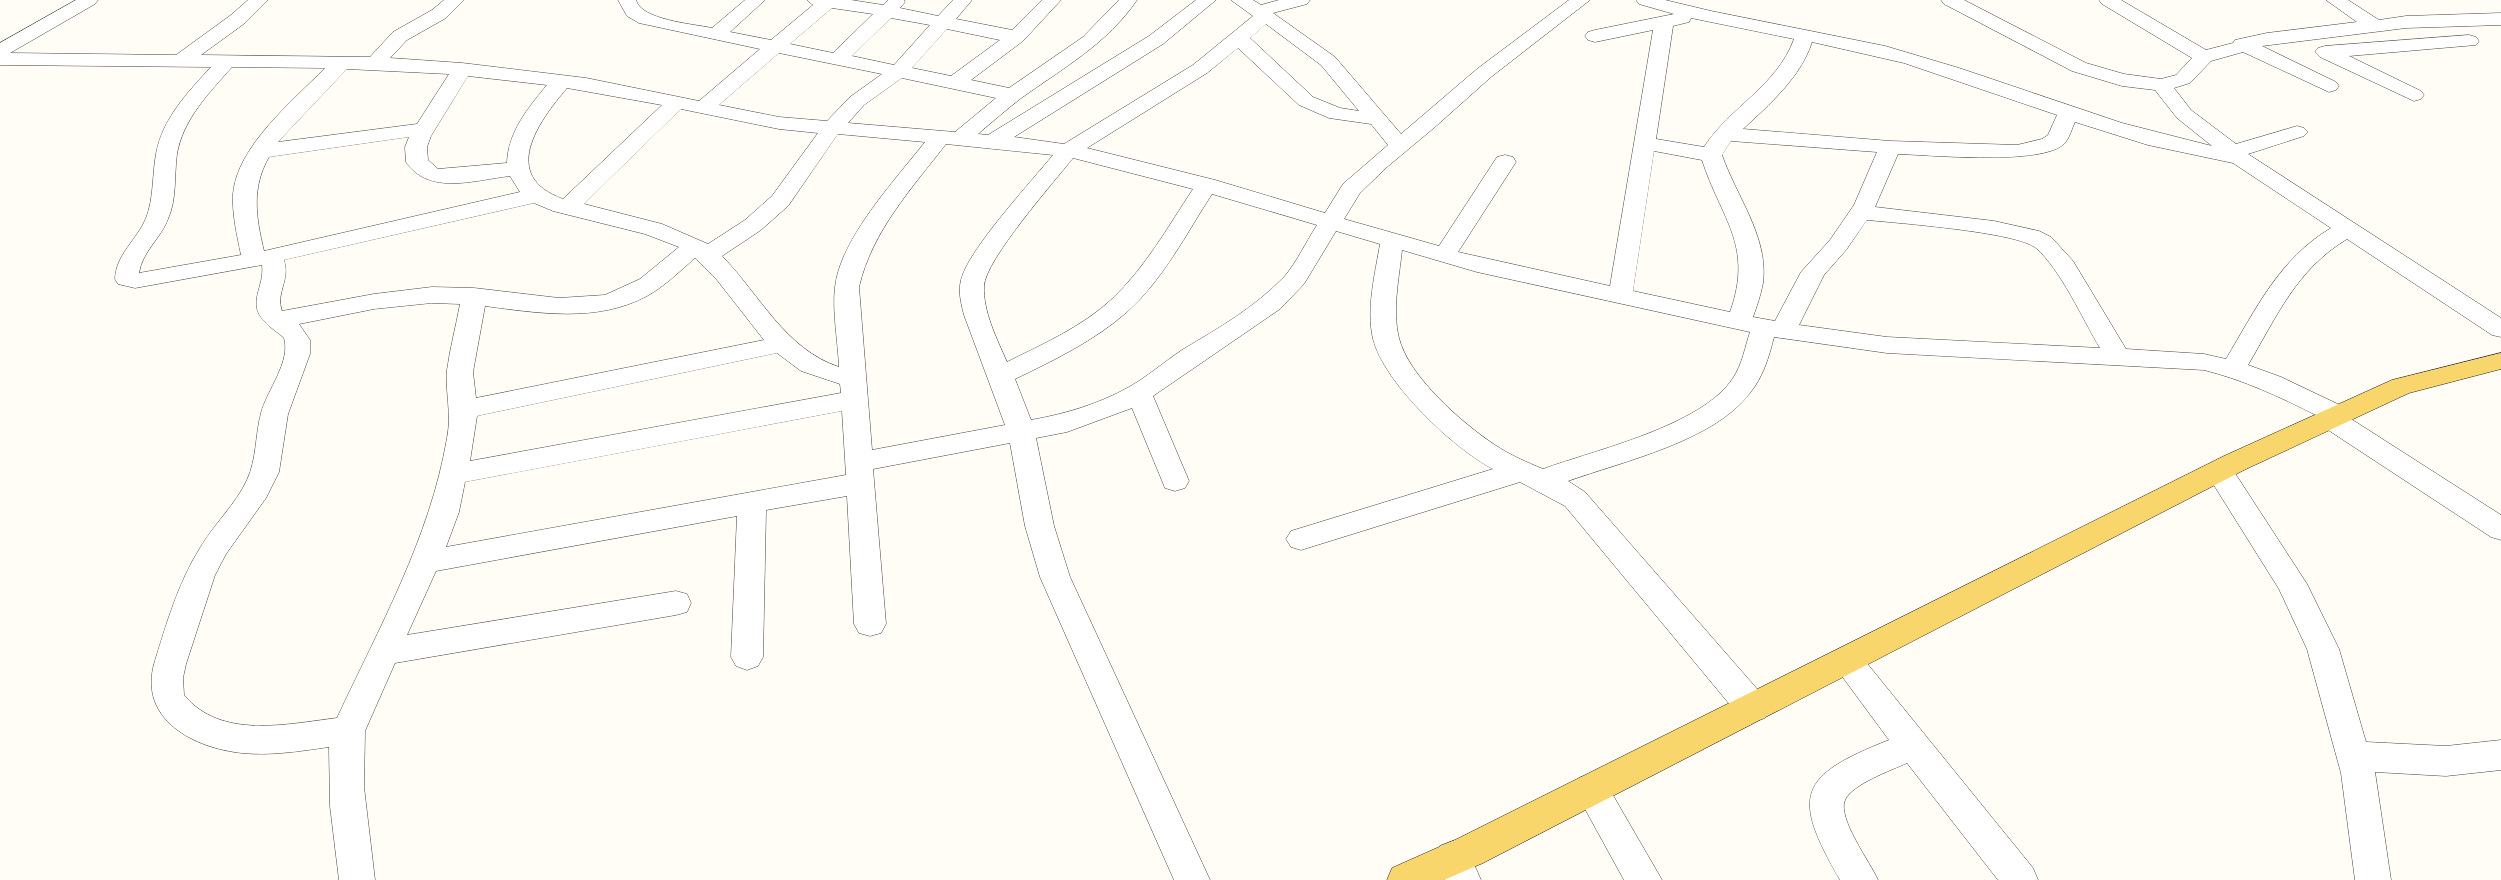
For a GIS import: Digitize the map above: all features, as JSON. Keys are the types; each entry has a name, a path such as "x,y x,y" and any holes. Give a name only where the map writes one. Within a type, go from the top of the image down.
{"main road":[{"path":"1405,880 1458,869 1591,789 2219,471 2332,416 2401,386 2501,361"}],"street":[{"path":"0,51 88,0"},
{"path":"179,62 238,19 259,0"},
{"path":"375,63 400,36 439,14 455,0"},
{"path":"627,0 630,10 644,19 1013,95"},
{"path":"716,34 756,0"},
{"path":"279,321 405,297 474,296 548,304 601,304 617,300 646,286 700,251 770,212 832,129 857,101 899,71 963,0"},
{"path":"955,83 1016,37 1052,0"},
{"path":"870,624 847,287 848,273 854,258 872,228 951,137 1095,39 1111,24 1128,0"},
{"path":"994,140 1150,44 1206,0"},
{"path":"1240,0 1328,61 1400,146"},
{"path":"1192,880 1081,636 1050,562 1033,497 1027,454 1021,431 1002,375 976,313 972,297 975,274 987,252 1068,151 1177,84 1239,38 1262,14 1301,0"},
{"path":"425,562 752,502 859,472 1021,431 1082,418 1112,407 1140,393 1187,359 1254,318 1271,304 1295,279 1351,189 1379,162 1400,146 1484,72 1581,0"},
{"path":"1645,0 1696,15 1805,36 1908,59 2154,142 2236,155 2297,132"},
{"path":"1950,0 2079,67 2122,80 2161,85 2183,79 2204,57 2242,44 2406,22 2501,19"},
{"path":"2108,0 2204,57"},
{"path":"2334,0 2374,26"},
{"path":"2489,0 2501,8"},
{"path":"703,108 776,46 825,1 892,5 945,22 1016,37"},
{"path":"838,59 892,5"},
{"path":"1595,36 1696,15"},
{"path":"1620,296 1664,22"},
{"path":"1762,327 1751,282 1749,245 1745,230 1718,176 1711,155 1714,147 1747,115 1789,67 1802,46 1805,36"},
{"path":"2292,36 2414,96"},
{"path":"1239,38 1306,101 1336,114 1377,119"},
{"path":"2325,52 2469,41"},
{"path":"2242,44 2329,86"},
{"path":"0,59 342,62 462,68 562,81 779,123 832,129 994,140 1068,151 1331,220 1444,256 1762,327 1887,345 2179,359 2233,368 2267,380 2332,416 2501,529"},
{"path":"226,62 194,98 176,126 168,146 159,214 154,228 130,261 127,279 135,281 152,279 263,258 536,195"},
{"path":"342,62 262,151 251,170 245,192 247,227 263,258 277,274 267,302 272,316 292,330 298,347 276,406 268,462 257,488 218,544 196,585 166,675 167,695 175,709 207,732 233,739 348,732"},
{"path":"462,68 424,129 416,147 417,162 430,174 451,177 519,168"},
{"path":"562,81 524,132 520,146 519,168 521,178 536,195 546,201 676,236 700,251 739,290 784,344 810,365 854,390"},
{"path":"2161,85 2184,114 2236,155 2501,329"},
{"path":"568,207 676,103"},
{"path":"1726,134 1890,147 1991,152 2036,148 2049,144 2057,139 2068,113"},
{"path":"262,151 424,129"},
{"path":"1644,143 1711,155"},
{"path":"1301,539 1532,475 1676,432 1717,411 1732,398 1749,373 1762,327 1838,245 1860,212 1890,147"},
{"path":"1444,256 1505,162"},
{"path":"1002,375 1080,335 1116,308 1146,277 1207,186"},
{"path":"1860,212 1994,228 2031,236 2043,242 2060,261 2118,357"},
{"path":"2233,368 2288,277 2309,253 2323,242 2347,229"},
{"path":"1392,240 1385,321 1386,340 1393,357 1424,396 1478,449 1532,475 1575,500 1753,708"},
{"path":"357,880 346,782 345,752 348,732 425,562 454,474 461,439 463,410 460,372 474,296"},
{"path":"463,410 784,344"},
{"path":"454,474 854,390"},
{"path":"1140,393 1176,481"},
{"path":"2219,471 2278,562 2300,600 2322,649 2354,755 2373,880"},
{"path":"747,657 752,502"},
{"path":"383,652 676,603"},
{"path":"1846,660 2020,880"},
{"path":"1860,880 1832,827 1826,807 1826,797 1844,777 1914,745"},
{"path":"2354,755 2403,762 2440,763 2501,755"},
{"path":"1591,789 1644,880"}]}
